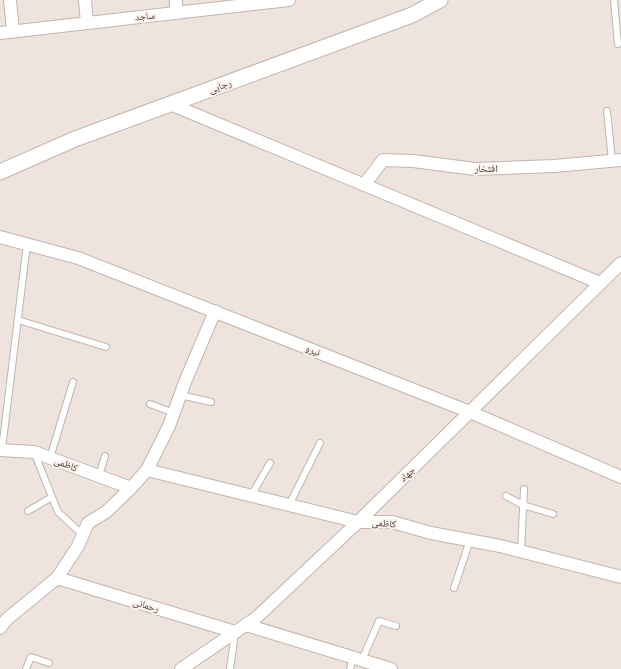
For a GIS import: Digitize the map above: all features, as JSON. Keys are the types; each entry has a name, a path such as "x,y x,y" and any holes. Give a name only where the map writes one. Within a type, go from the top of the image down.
{"street":[{"path":"10,0 13,31"},
{"path":"85,0 86,23"},
{"path":"176,0 176,13"},
{"name":"ساجد","path":"0,33 289,0"},
{"name":"رجایی","path":"0,172 74,140 412,15 440,0"},
{"path":"170,104 600,283"},
{"name":"افتخار","path":"364,185 383,160 413,161 476,169 554,166 616,161"},
{"name":"نیرو","path":"0,237 78,258 470,412 621,476"},
{"name":"جهاد","path":"181,669 256,618 358,522 621,263"},
{"path":"0,628 7,619 57,578 78,546 88,523 106,512 147,470 169,426 180,395 215,311"},
{"name":"کاظمی","path":"1,449 34,452 131,488"},
{"name":"کاظمی","path":"147,470 358,522 392,522 431,533 521,551 621,577"},
{"name":"رحمانی","path":"57,578 235,632"},
{"path":"246,625 355,662 387,668"}],"lane":[{"path":"614,0 618,44"},
{"path":"607,111 616,161"},
{"path":"1,449 27,244"},
{"path":"18,320 106,347"},
{"path":"50,458 73,382"},
{"path":"180,395 211,402"},
{"path":"150,404 174,413"},
{"path":"288,505 320,442"},
{"path":"34,452 58,512 83,535"},
{"path":"99,476 105,456"},
{"path":"251,496 270,463"},
{"path":"521,551 524,489"},
{"path":"506,496 523,505 553,514"},
{"path":"28,511 52,497"},
{"path":"454,588 470,540"},
{"path":"355,662 378,621 396,626"},
{"path":"230,669 235,632"},
{"path":"26,669 31,656 49,663"}]}
